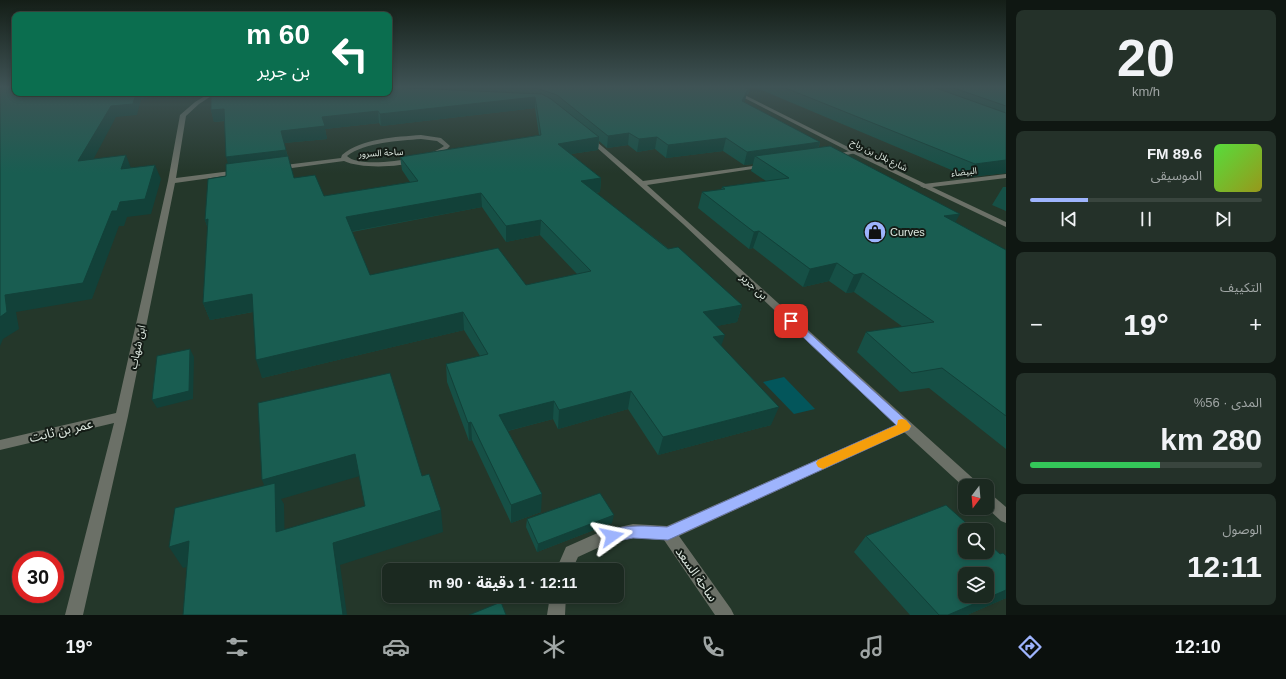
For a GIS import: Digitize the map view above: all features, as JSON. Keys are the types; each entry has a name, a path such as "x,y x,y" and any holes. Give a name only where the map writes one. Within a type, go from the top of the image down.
{"street":[{"name":"ابن شهاب","path":"74,615 122,416 172,181 183,116"},
{"name":"شارع بلال بن رباح","path":"782,116 1006,225"},
{"name":"بن جرير","path":"579,129 643,183 964,479"},
{"name":"ساحة السرور","path":"266,169 345,159 353,164 368,165 414,160 440,153 446,146 441,140 435,138 406,138 357,148 346,153 344,156 345,159"},
{"path":"822,157 854,152"},
{"path":"643,183 776,164"},
{"path":"172,181 250,171"},
{"name":"البيضاء","path":"924,186 1006,176"},
{"name":"عمر بن ثابت","path":"0,445 122,416"},
{"path":"567,563 572,552 602,538 633,531 668,533 905,426"},
{"path":"994,505 1006,516"},
{"name":"ساحة السعد","path":"668,533 725,615"},
{"path":"556,615 557,603"}],"water":[{"path":"784,377 815,409 794,414 763,382"}],"building":[{"path":"0,116 105,116 78,161 126,155 121,169 155,165 145,199 120,202 117,211 112,211 83,283 5,295 7,312 0,317"},
{"path":"224,116 334,116 322,117 325,126 281,131 286,150 226,157"},
{"path":"538,116 572,116 599,137 558,144 601,178 581,181 668,249 678,247 742,305 703,312 725,335 713,337 779,407 663,437 631,391 559,410 554,401 499,415 542,494 511,505 471,422 468,423 446,364 488,354 463,312 256,360 252,294 203,303 208,219 205,220 208,179 226,176 226,164 288,156 294,178 315,175 324,196 418,181 400,157 541,135","holes":["481,193 506,226 541,220 591,271 526,285 498,248 370,275 346,217"]},
{"path":"583,116 770,116 820,142 747,152 726,138 668,145 657,137 639,139 629,133 608,136"},
{"path":"855,116 1006,116 1006,160 975,164"},
{"path":"830,146 960,214 944,216 1006,250 1006,416 942,368 912,373 866,332 934,322 863,273 854,275 837,263 810,269 759,231 754,232 702,192 725,189 722,187 789,178 755,156"},
{"path":"190,349 189,391 152,400 157,356"},
{"path":"390,373 422,476 429,474 441,510 333,543 343,615 183,615 189,541 169,547 175,508 275,483 276,532 365,506 355,454 262,480 258,403"},
{"path":"600,493 614,515 538,544 527,519"},
{"path":"946,505 966,523 958,523 958,559 994,559 994,548 1000,554 1003,553 1006,556 1006,590 994,595 994,567 958,567 958,603 976,603 948,615 939,615 866,536"},
{"path":"501,603 506,615 469,615"}],"slow traffic":[{"path":"823,463 905,426 902,424"}],"place":[{"name":"Curves","path":"875,232"}],"route":[{"path":"612,536 633,531 668,533 905,426 791,321"}]}
